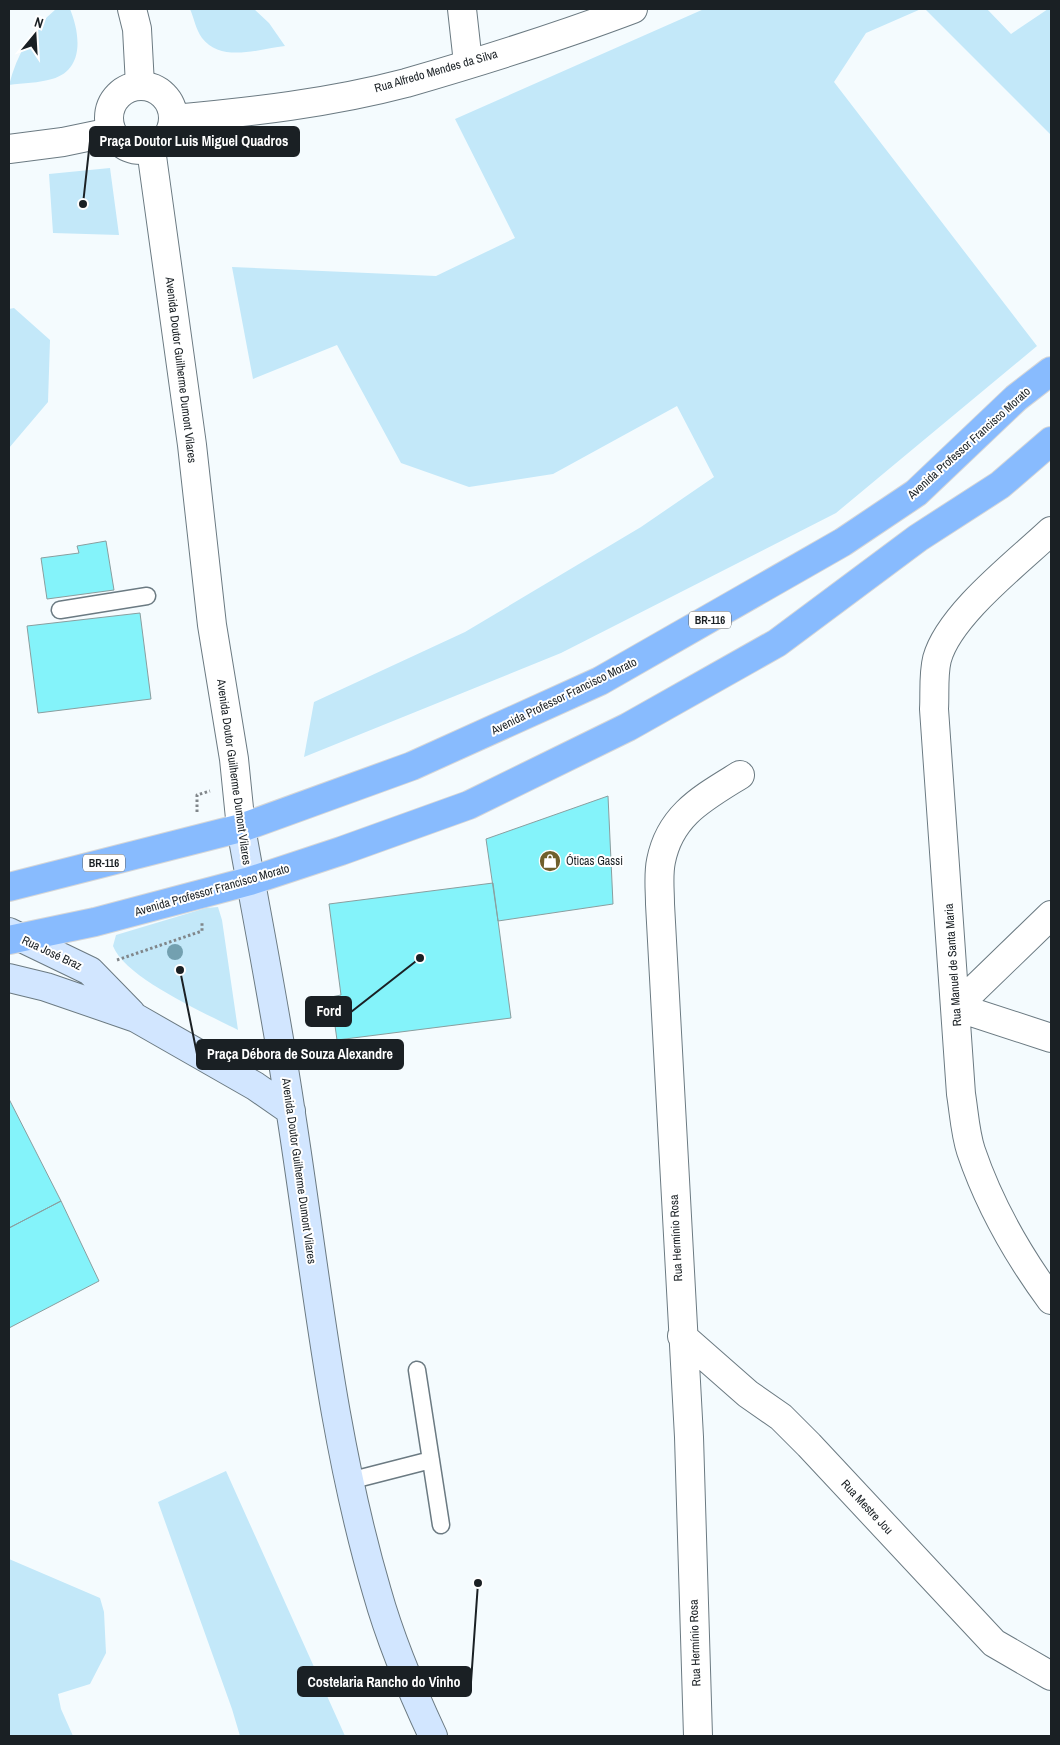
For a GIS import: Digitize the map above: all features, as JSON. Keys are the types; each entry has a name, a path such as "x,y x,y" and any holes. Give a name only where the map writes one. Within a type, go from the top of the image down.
{"highway":[{"name":"Avenida Professor Francisco Morato","path":"9,887 241,828 412,766 600,681 843,542 916,493 1016,398 1051,371"},
{"name":"Avenida Professor Francisco Morato","path":"12,937 95,922 250,881 342,851 469,805 628,727 776,642 918,538 1000,485 1051,441"}],"main road":[{"name":"Avenida Doutor Guilherme Dumont Vilares","path":"241,828 291,1111 331,1392 349,1481 377,1594 408,1682 433,1736"},
{"name":"Rua José Braz","path":"12,937 90,971 136,1018"},
{"name":"Rua José Braz","path":"9,978 46,987 136,1018 255,1086 291,1111"}],"street":[{"path":"132,9 137,29 140,85"},
{"path":"462,9 468,63"},
{"name":"Rua Alfredo Mendes da Silva","path":"174,119 257,111 405,83 633,9"},
{"path":"140,85 155,89 167,99 172,108 174,119 170,134 165,141 151,149 140,151 128,148 118,141 111,132 108,121 113,101 129,87 140,85"},
{"path":"9,149 63,142 111,132"},
{"name":"Avenida Doutor Guilherme Dumont Vilares","path":"151,149 191,438 212,625 241,828"},
{"name":"Rua Manuel de Santa Maria","path":"1051,531 961,615 946,637 937,660 934,709 961,1094 970,1149 991,1200 1015,1246 1051,1300"},
{"name":"Rua Hermínio Rosa","path":"698,1736 689,1437 682,1336 660,904 661,862 669,835 679,820 697,802 740,775"},
{"path":"1051,915 956,1007 1051,1038"},
{"name":"Rua Mestre Jou","path":"682,1336 748,1394 781,1417 994,1643 1051,1676"}],"lane":[{"path":"60,610 147,596"},
{"path":"417,1370 441,1525"},
{"path":"349,1481 431,1460"}],"path":[{"path":"198,839 196,795 236,783"},
{"path":"90,971 202,931 201,894"}],"shaded area":[{"path":"56,9 70,9 76,29 77,50 70,68 52,79 9,85 16,63 27,43 40,25"},
{"path":"190,9 254,9 269,23 285,46 241,52 219,50 210,46 202,38"},
{"path":"704,9 921,9 866,33 834,82 1037,346 836,513 561,653 304,757 314,702 465,632 641,527 714,477 677,406 553,474 469,487 401,463 337,345 253,379 232,267 436,276 515,238 455,119"},
{"path":"925,9 987,9 1011,34 1048,9 1051,9 1051,135"},
{"path":"110,168 119,235 53,233 49,174"},
{"path":"14,308 50,340 48,402 9,448 9,309"},
{"path":"218,907 222,920 238,1030 188,1005 150,982 133,970 121,958 113,946 116,935 206,908"},
{"path":"226,1471 345,1736 240,1736 158,1502"},
{"path":"9,1559 100,1598 104,1612 106,1653 90,1684 58,1694 61,1709 73,1736 9,1736"}],"building":[{"path":"106,541 114,590 47,599 41,558 79,553 77,546"},
{"path":"140,613 151,699 38,713 27,626"},
{"name":"Óticas Gassi","path":"608,796 613,904 498,921 486,839"},
{"path":"493,883 511,1018 337,1040 331,997 341,995 329,904"},
{"path":"9,1099 61,1201 9,1228"},
{"path":"61,1201 99,1281 9,1328 9,1228"}],"place":[{"name":"Praça Doutor Luis Miguel Quadros","path":"83,204"},
{"name":"Óticas Gassi","path":"550,861"},
{"name":"Ford","path":"420,958"},
{"name":"Praça Débora de Souza Alexandre","path":"180,970"},
{"name":"Costelaria Rancho do Vinho","path":"478,1583"}]}
